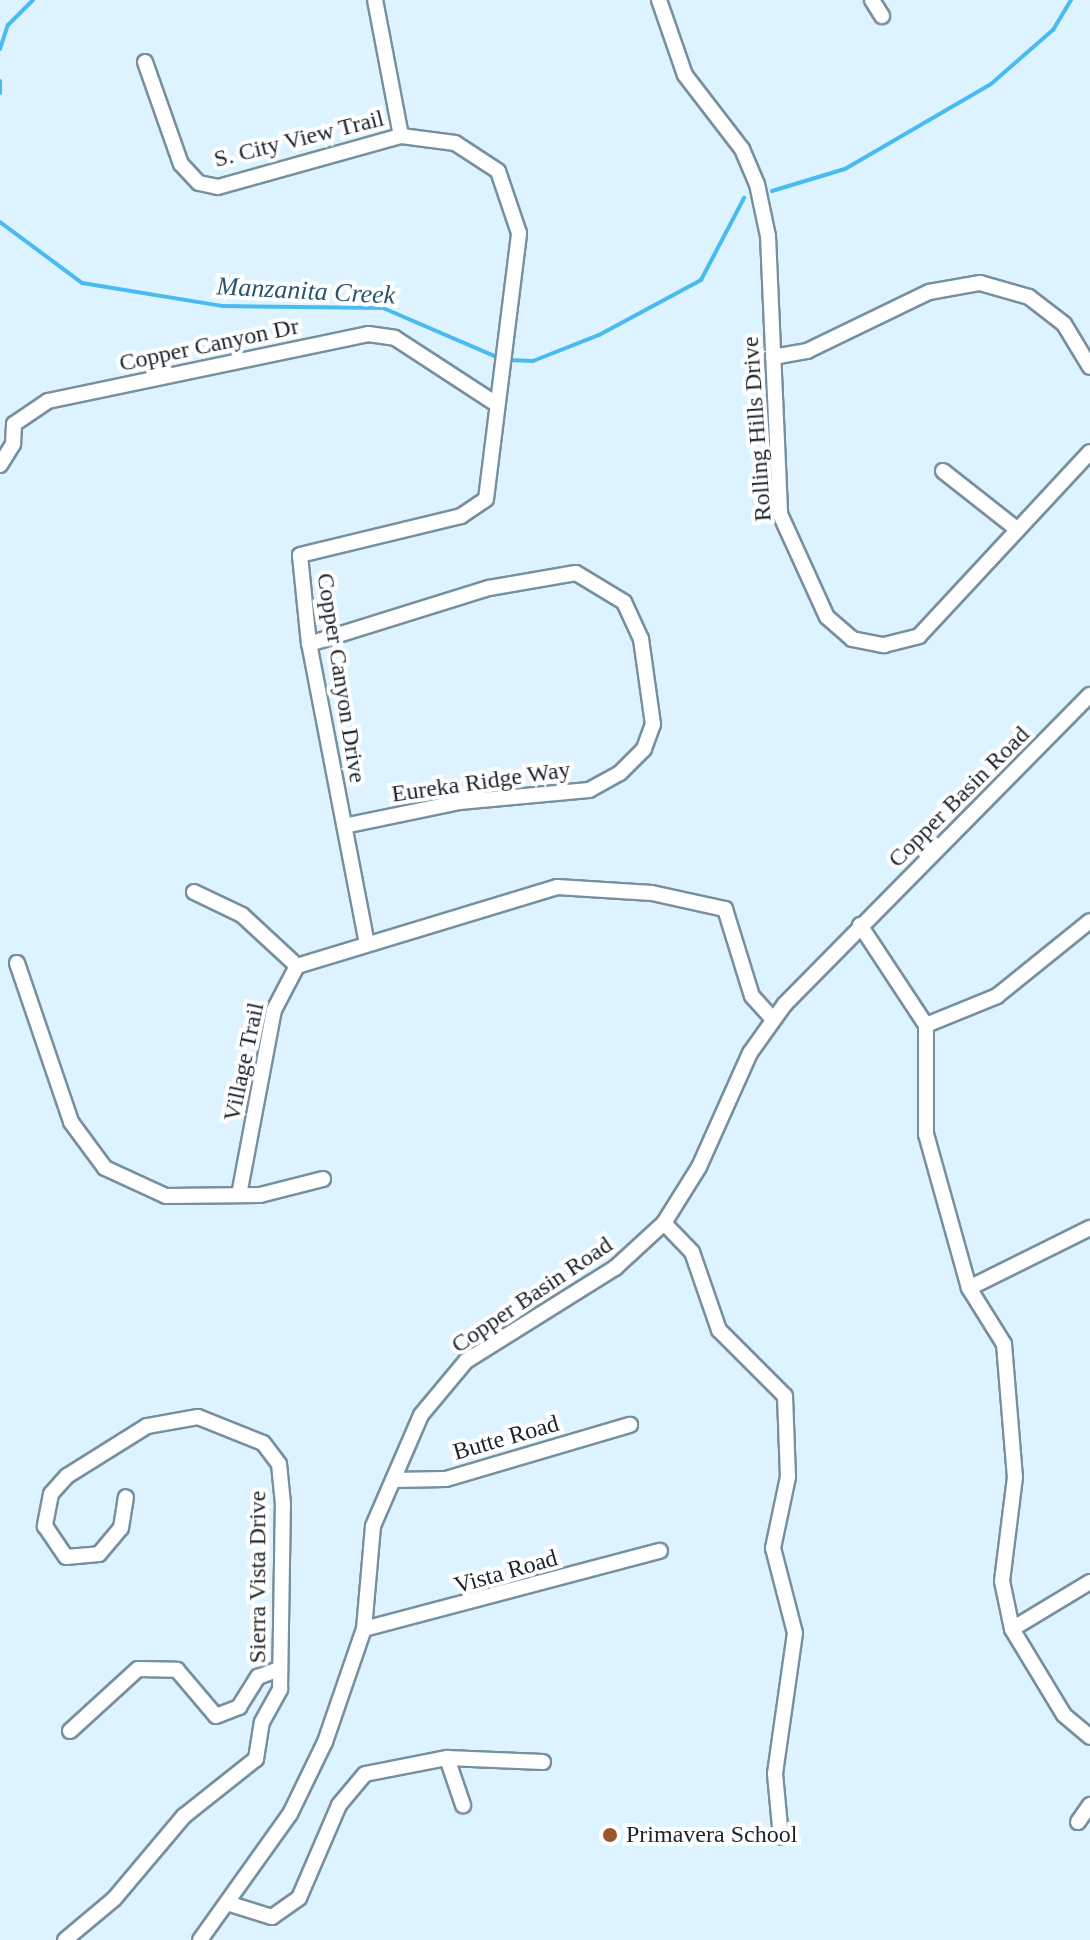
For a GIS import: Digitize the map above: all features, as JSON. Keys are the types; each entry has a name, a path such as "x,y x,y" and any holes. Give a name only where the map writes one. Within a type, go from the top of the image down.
{"street":[{"path":"375,0 401,136"},
{"name":"Rolling Hills Drive","path":"659,0 685,75 742,149 757,184 768,236 780,514 827,617 852,639 884,645 919,636 1090,452"},
{"path":"872,0 882,16"},
{"name":"S. City View Trail","path":"145,62 181,164 199,183 218,187 401,136"},
{"name":"Copper Canyon Drive","path":"367,944 309,644 300,555 461,516 486,499 493,402 519,233 498,171 455,143 401,136"},
{"path":"773,357 807,351 929,292 980,283 1029,297 1064,324 1090,367"},
{"name":"Copper Canyon Dr","path":"0,465 13,444 14,424 48,401 368,334 395,338 493,402"},
{"path":"943,471 1018,530"},
{"name":"Eureka Ridge Way","path":"309,644 489,588 576,573 624,602 641,639 653,724 644,749 589,790 460,802 344,826"},
{"name":"Copper Basin Road","path":"200,1940 290,1814 325,1742 364,1629 373,1526 421,1415 466,1361 615,1268 664,1223 773,1019 860,925 1090,695"},
{"path":"194,892 242,915 297,966 557,887 652,893 725,909 752,996 773,1019"},
{"path":"926,1025 997,996 1090,921"},
{"path":"860,925 926,1025 926,1134 969,1288 1004,1344 1010,1386 1015,1477 1002,1581 1012,1629 1064,1715 1090,1737"},
{"path":"17,963 71,1122 105,1168 166,1196 239,1195 323,1179"},
{"name":"Village Trail","path":"239,1195 274,1010 297,966"},
{"path":"664,1223 692,1252 719,1330 785,1396 788,1477 773,1548 795,1633 775,1774 781,1837"},
{"path":"969,1288 1090,1228"},
{"name":"Sierra Vista Drive","path":"65,1940 114,1899 184,1816 256,1759 279,1669 283,1504 279,1464 263,1443 198,1417 147,1426 67,1476 51,1494 45,1526 66,1557 99,1554 121,1528 126,1497"},
{"name":"Butte Road","path":"393,1480 446,1479 630,1425"},
{"name":"Vista Road","path":"364,1629 660,1551"},
{"path":"1012,1629 1090,1582"},
{"path":"70,1731 138,1669 177,1670 216,1716 239,1707 258,1677 279,1669"},
{"path":"227,1903 272,1917 299,1898 339,1805 365,1774 447,1758 543,1762"},
{"path":"447,1758 463,1805"},
{"path":"1078,1822 1090,1805"}],"waterway":[{"path":"0,49 8,25 33,0"},
{"name":"Manzanita Creek","path":"772,191 845,169 991,84 1053,30 1071,0"},
{"path":"0,81 0,93"},
{"name":"Manzanita Creek","path":"507,360 533,361 599,335 701,280 744,198"},
{"name":"Manzanita Creek","path":"0,222 82,283 223,306 383,308 499,358"}],"place":[{"name":"Primavera School","path":"610,1835"}]}
